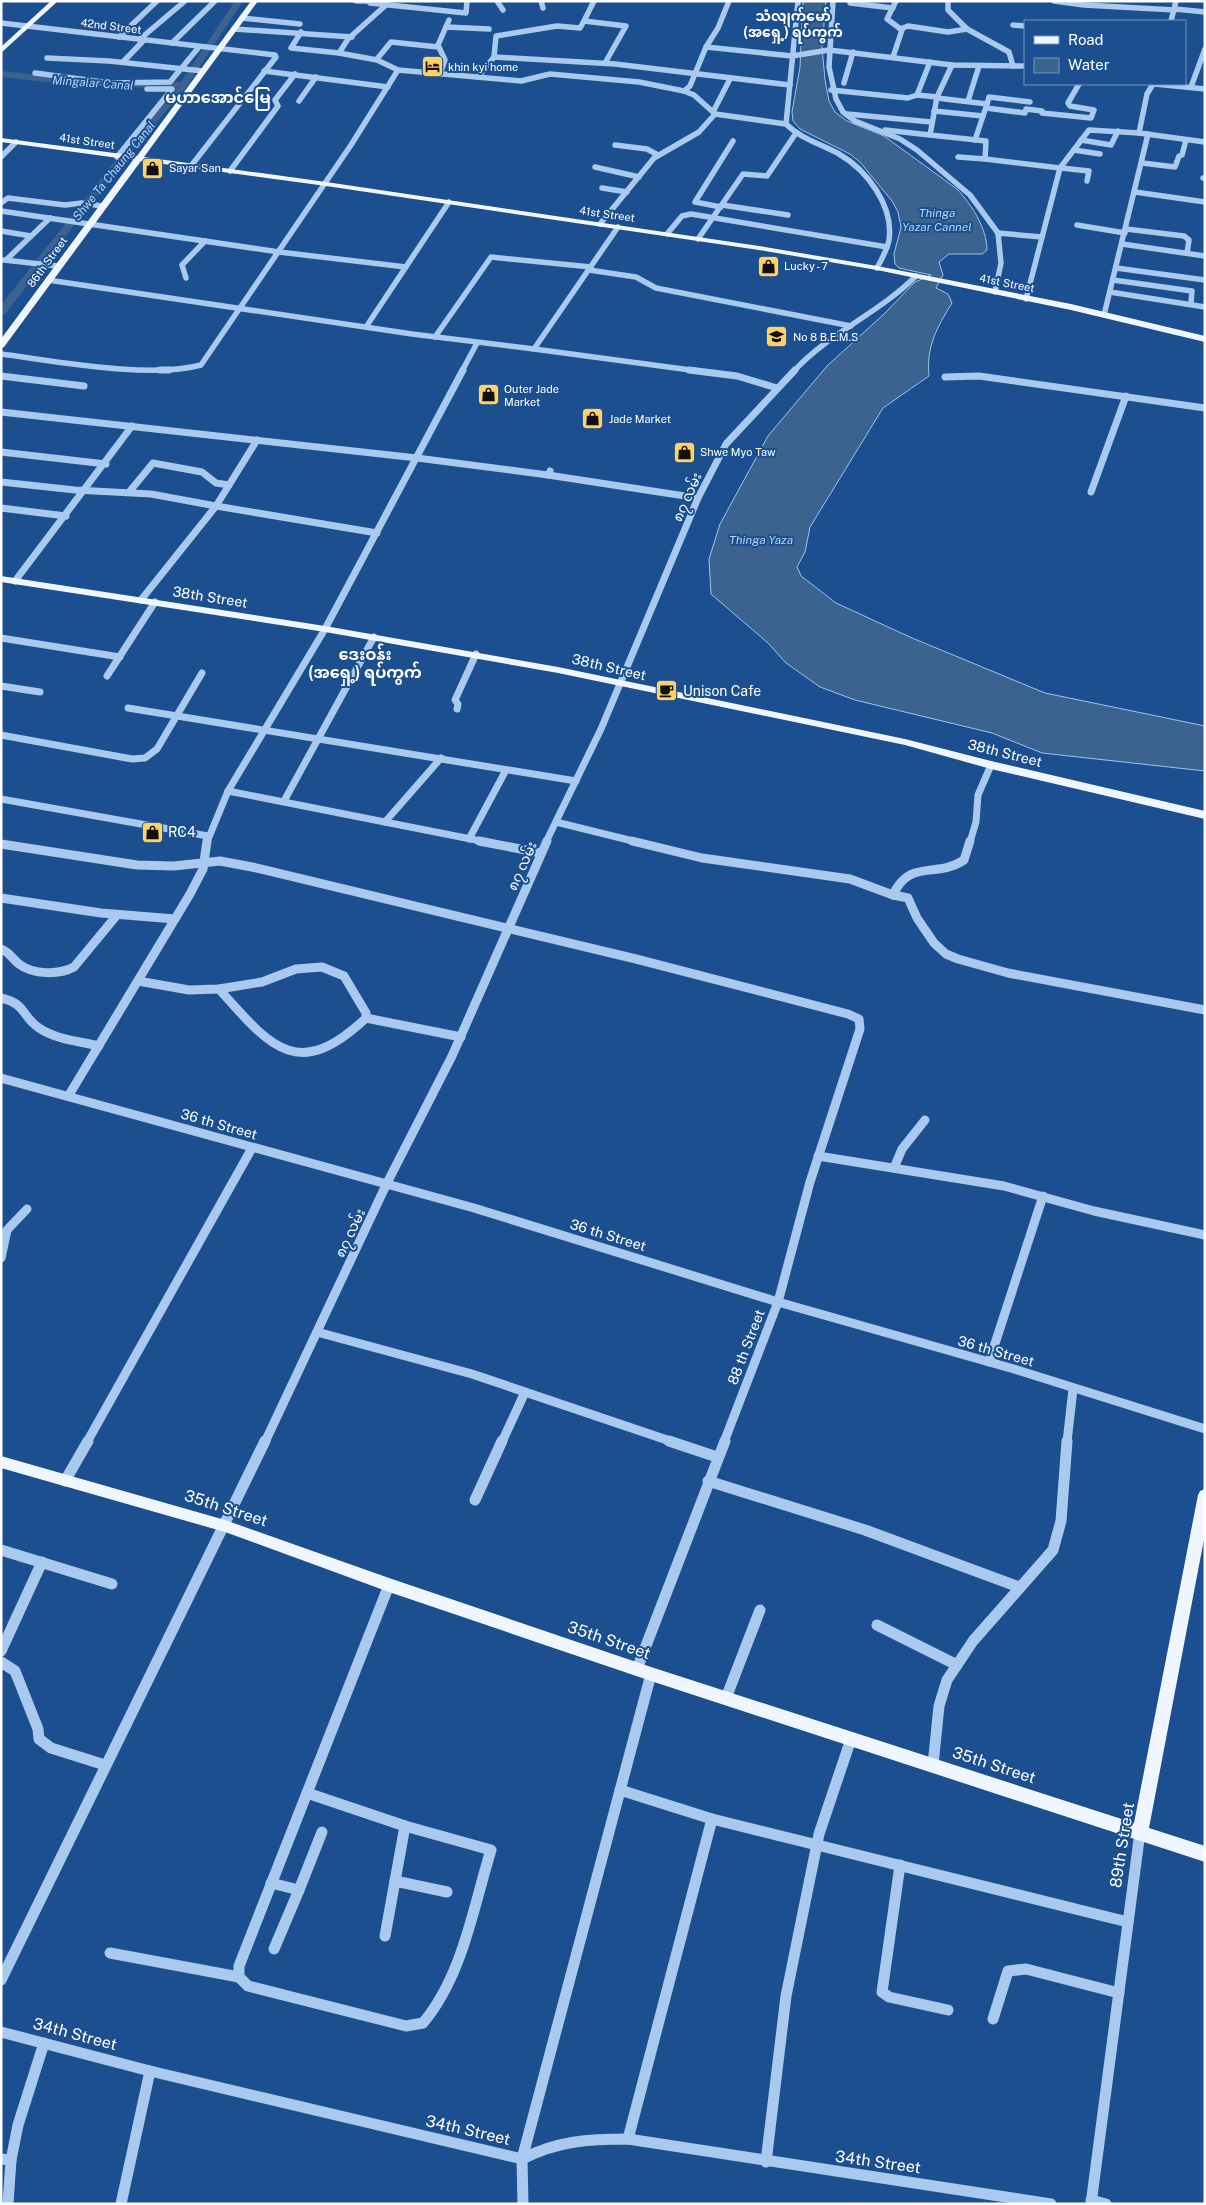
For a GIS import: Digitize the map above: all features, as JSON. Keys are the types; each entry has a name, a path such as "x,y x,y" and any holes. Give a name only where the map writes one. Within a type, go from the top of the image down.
{"main road":[{"path":"1,51 55,1"},
{"name":"86th Street","path":"1,345 48,280 54,266 85,223 102,206 215,49 234,29 254,1"},
{"name":"41st Street","path":"1,140 326,184 600,224 877,268 1104,315 1205,339"},
{"name":"38th Street","path":"1,579 476,654 905,742 991,765 1205,815"},
{"name":"35th Street","path":"1,1462 226,1526 389,1585 644,1671 1205,1854"},
{"name":"89th Street","path":"1140,1832 1205,1495"}],"street":[{"path":"119,37 157,1"},
{"path":"123,62 142,40 185,1"},
{"path":"172,44 215,1"},
{"path":"356,1 464,14 466,13 467,1"},
{"path":"498,1 503,10"},
{"path":"540,1 543,8"},
{"path":"478,77 494,57 496,36 557,26 580,28 594,1"},
{"path":"684,91 690,86 693,74 718,28 729,1"},
{"path":"786,124 798,1"},
{"path":"832,1 827,50 831,90 843,113 861,123 884,130 911,145 959,183 975,200 984,217 998,232 1002,256 995,292"},
{"path":"893,57 902,35 900,28 887,19 896,1"},
{"path":"948,1 948,10 967,29 1009,52 1013,66"},
{"path":"1054,1 1128,8 1148,7 1205,12"},
{"path":"1171,20 1176,1"},
{"path":"850,3 892,8"},
{"path":"339,53 344,43 378,16 386,5"},
{"path":"242,18 300,24"},
{"path":"438,47 449,20"},
{"path":"584,21 627,27 604,63"},
{"name":"42nd Street","path":"1,23 274,55 276,57 264,71"},
{"path":"1013,25 1024,26"},
{"path":"900,28 908,26 948,32 967,29"},
{"path":"446,27 489,29"},
{"path":"234,29 301,32 352,37"},
{"path":"301,32 291,48 377,59 398,70 521,81 547,74 558,74 639,82 684,91 694,95 714,113 786,124 796,133 855,163 881,198 888,217 889,235 887,247 877,268"},
{"path":"377,59 391,42 438,47"},
{"path":"35,73 92,81 145,84 173,81 200,47"},
{"path":"438,47 445,60 440,74"},
{"path":"706,47 792,56 799,53 827,50 952,65 1024,66"},
{"path":"1191,88 1205,49"},
{"path":"844,83 853,52"},
{"path":"494,57 604,63 790,85"},
{"path":"47,58 123,62 200,70"},
{"path":"917,95 930,62"},
{"path":"930,134 937,98 952,65"},
{"path":"968,102 979,66"},
{"path":"1,354 126,367 197,368 201,365 237,308 326,184 398,70"},
{"path":"191,166 264,71 388,87"},
{"path":"230,171 278,106 275,100 295,74"},
{"path":"299,101 316,78"},
{"path":"600,224 658,155 699,132 714,113 730,79"},
{"path":"831,90 908,98 917,95 968,102 1024,113 1026,109 1042,111 1042,113 1091,118 1094,110 1073,106 1068,103 1078,85"},
{"path":"1140,133 1147,94 1153,85"},
{"path":"1163,85 1205,89"},
{"path":"83,86 172,89 118,157"},
{"path":"975,140 989,97 1030,102"},
{"path":"934,111 983,116"},
{"path":"843,113 931,122"},
{"path":"1026,299 1060,168 1090,129 1140,133 1205,142"},
{"path":"884,130 898,130 908,133 930,134 935,137 986,141 985,159"},
{"path":"1081,140 1111,145 1118,131"},
{"path":"698,239 743,174 769,175 796,133"},
{"path":"1104,315 1148,134"},
{"path":"1142,163 1175,166 1179,156 1182,155 1186,140"},
{"path":"733,141 695,202 788,215"},
{"path":"1,157 16,142"},
{"path":"616,146 647,149 658,155"},
{"path":"1074,150 1100,154"},
{"path":"958,157 1089,172 1087,181"},
{"path":"595,167 639,177"},
{"path":"602,188 627,192"},
{"path":"1135,192 1205,202"},
{"path":"1,203 8,198 64,205 82,203 102,206"},
{"path":"366,327 449,202"},
{"path":"1,210 278,252 406,267"},
{"path":"667,234 685,214 714,217 887,247"},
{"path":"4,260 50,218"},
{"path":"1077,225 1188,238 1187,254"},
{"path":"534,349 618,227"},
{"path":"1,231 31,236"},
{"path":"998,232 1042,237"},
{"path":"186,278 182,265 205,241"},
{"path":"1122,244 1205,256"},
{"path":"435,337 491,257 590,268 636,277 656,288 851,326"},
{"path":"4,260 54,266"},
{"path":"1116,268 1205,280"},
{"name":"၈၇ လမ်း","path":"1,1980 105,1764 226,1526 388,1183 461,1037 541,853 620,684 698,498 726,444 808,356 900,292 917,277"},
{"path":"48,280 435,337 737,376 777,388"},
{"path":"1113,280 1190,290 1192,291 1191,303"},
{"path":"1110,292 1191,303 1205,307"},
{"path":"69,1095 190,894 205,861 208,836 228,791 325,629 477,342"},
{"path":"1,376 84,386"},
{"path":"945,377 979,376 1205,408"},
{"path":"1091,492 1126,396"},
{"path":"1,412 549,473 698,498"},
{"path":"15,581 106,464 132,426"},
{"path":"141,600 216,506 257,440"},
{"path":"1,452 106,464"},
{"path":"130,492 153,463 202,472 216,483 229,485"},
{"path":"1,482 130,492 194,500 216,506 377,533"},
{"path":"1,508 66,516"},
{"path":"107,676 155,602"},
{"path":"284,801 374,637"},
{"path":"1,638 120,656"},
{"path":"457,709 458,704 455,700 476,654"},
{"path":"1,735 140,760 153,754 179,716 202,673"},
{"path":"1,686 40,692"},
{"path":"128,708 576,781"},
{"path":"385,822 441,758"},
{"path":"893,895 901,879 908,874 944,870 964,860 976,822 978,795 991,765"},
{"path":"469,839 506,770"},
{"path":"228,791 541,853"},
{"path":"1,799 208,836"},
{"path":"556,822 712,860 850,879 893,895 908,898 917,918 934,943 946,954 958,959 1008,973 1205,1010"},
{"path":"1,844 137,865 174,866 205,861 220,861 252,867 508,930"},
{"path":"1,898 116,915 174,919"},
{"path":"1,949 10,952 23,966 52,973 64,972 74,966 116,915"},
{"name":"88 th Street","path":"508,930 636,959 848,1014 859,1019 860,1029 818,1156 778,1302 708,1481 644,1671"},
{"path":"138,981 189,990 219,989 262,982 296,969 322,967 332,969 347,980 366,1013 366,1018"},
{"path":"219,989 267,1042 289,1050 304,1052 320,1050 345,1038 366,1018"},
{"path":"1,998 20,1004 34,1024 48,1032 99,1046"},
{"path":"366,1018 461,1037"},
{"name":"36 th Street","path":"1,1078 69,1095 252,1148 388,1183 778,1302 989,1362 1205,1429"},
{"path":"894,1168 902,1149 925,1120"},
{"path":"65,1481 252,1148"},
{"path":"818,1156 996,1185 1094,1211 1205,1235"},
{"path":"989,1362 1043,1196"},
{"path":"1,1258 4,1229 27,1209"},
{"path":"317,1332 472,1374 717,1457"},
{"path":"933,1765 939,1706 947,1680 973,1641 1053,1550 1059,1537 1064,1508 1064,1476 1073,1389"},
{"path":"474,1500 525,1392"},
{"path":"708,1481 782,1501 931,1552 1019,1587"},
{"path":"1,1550 112,1584"},
{"path":"1,1651 42,1562"},
{"path":"239,1977 238,1966 389,1585"},
{"path":"726,1698 760,1610"},
{"path":"877,1625 957,1665"},
{"path":"1,1662 15,1671 38,1729 39,1739 51,1748 105,1764"},
{"path":"523,2204 522,2159 620,1790 644,1671"},
{"path":"766,2162 786,1996 817,1844 851,1739"},
{"path":"620,1790 712,1818 1128,1922"},
{"path":"110,1953 239,1977 248,1986 289,1998 406,2026 423,2024 438,2005 452,1979 492,1850 405,1826 306,1793"},
{"path":"628,2139 712,1818"},
{"path":"385,1936 405,1826"},
{"path":"274,1949 322,1832"},
{"name":"89th Street","path":"1091,2202 1140,1832"},
{"path":"900,1865 882,1992 889,1997 948,2010"},
{"path":"395,1881 447,1892"},
{"path":"271,1883 299,1890"},
{"path":"994,2019 1008,1971 1012,1969 1026,1969 1119,1993"},
{"name":"34th Street","path":"1,2032 150,2071 522,2159 544,2146 564,2141 628,2139 766,2162 1051,2204"},
{"path":"8,2204 6,2159 44,2043"},
{"path":"121,2204 150,2071"},
{"path":"1091,2202 1106,2204"}],"water":[{"name":"Thinga Yaza","path":"803,1 826,1 822,47 829,101 835,112 847,121 884,136 957,189 968,202 981,225 987,250 982,254 949,254 939,262 943,275 936,288 948,294 952,303 942,320 931,346 929,376 883,408 810,527 805,552 797,567 801,576 836,603 912,638 1045,693 1205,726 1205,771 1042,753 992,733 855,700 820,687 786,663 768,643 711,594 709,559 720,524 768,436 827,366 884,314 915,282 931,275 899,268 895,264 894,254 901,227 898,212 892,201 860,162 850,154 800,129 793,121 792,112 800,67"}],"waterway":[{"name":"Shwe Ta Chaung Canal","path":"184,84 239,1"},
{"name":"Mingalar Canal","path":"1,74 115,85 184,84"},
{"name":"Shwe Ta Chaung Canal","path":"1,312 114,168 184,84"}],"place":[{"name":"khin kyi home","path":"432,67"},
{"name":"Sayar San","path":"153,168"},
{"name":"Lucky - 7","path":"768,266"},
{"name":"No 8 B.E.M.S","path":"777,337"},
{"name":"Outer Jade Market","path":"488,395"},
{"name":"Jade Market","path":"593,419"},
{"name":"Shwe Myo Taw","path":"684,452"},
{"name":"Unison Cafe","path":"667,691"},
{"name":"RC4","path":"152,832"}],"district":[{"name":"သံလျက်မော် (အရှေ့) ရပ်ကွက်","path":"793,24"},
{"name":"မဟာအောင်မြေ","path":"218,97"},
{"name":"ဒေးဝန်း (အရှေ့) ရပ်ကွက်","path":"365,663"}],"water label":[{"name":"Thinga Yazar Cannel","path":"937,220"}]}
